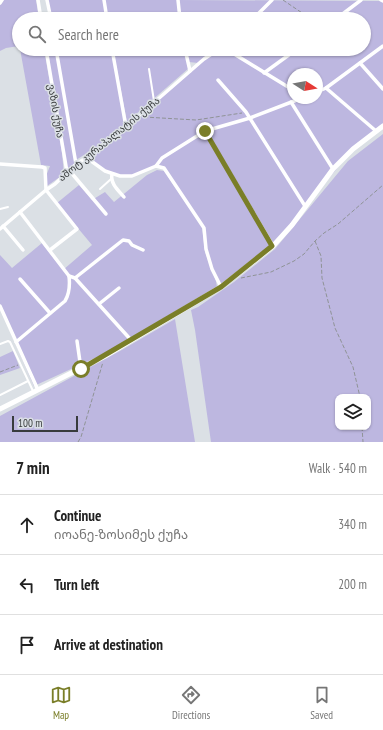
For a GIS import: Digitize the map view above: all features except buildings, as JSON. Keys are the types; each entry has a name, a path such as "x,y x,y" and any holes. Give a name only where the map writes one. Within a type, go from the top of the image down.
{"street":[{"path":"38,0 40,12"},
{"path":"47,0 50,12"},
{"path":"104,0 106,12"},
{"path":"178,0 179,12"},
{"path":"260,12 272,0"},
{"path":"345,12 361,0"},
{"path":"371,55 383,46"},
{"name":"ვაზის ქუჩა","path":"47,56 68,171"},
{"path":"57,56 76,164"},
{"path":"113,56 126,127"},
{"path":"187,56 190,71"},
{"name":"აშოტ კურაპალატის ქუჩა","path":"2,228 76,164 87,158 126,127 208,56"},
{"path":"237,56 287,86"},
{"path":"264,73 287,56"},
{"path":"323,89 369,56"},
{"path":"360,63 383,90"},
{"path":"218,80 246,112 305,206"},
{"path":"326,88 376,131"},
{"path":"112,177 132,176 156,166 162,158 205,131 250,118 287,104"},
{"path":"293,104 333,168"},
{"path":"0,409 105,356 232,279 272,246 292,225 333,168 353,149 383,126"},
{"path":"205,131 272,246"},
{"path":"87,158 112,177 114,184 124,197"},
{"path":"0,164 45,168 46,190 77,229 50,250"},
{"path":"156,166 164,168 204,228 206,249 212,269 221,287"},
{"path":"68,171 106,214"},
{"path":"20,212 70,276 75,278 131,340"},
{"path":"2,228 23,250"},
{"path":"75,278 123,240 129,241 137,248 143,250"},
{"path":"16,342 65,301 68,296 70,276"},
{"path":"20,279 50,313"},
{"path":"99,304 119,288"},
{"path":"0,306 36,391"},
{"path":"77,341 81,369"}],"lane":[{"path":"149,69 155,102"},
{"path":"100,189 112,177"},
{"path":"0,209 8,207"},
{"path":"0,344 8,341 10,342 28,381 36,391"},
{"path":"0,395 28,381"}],"path":[{"path":"283,0 301,12"},
{"path":"138,116 196,120 246,112"},
{"path":"232,279 261,275 294,261 304,254 324,233 338,224 370,198 383,185"},
{"path":"315,241 321,256 322,278 335,328 353,367 359,394"},
{"path":"78,442 81,437 105,356"},
{"path":"0,372 20,364"},
{"path":"362,430 363,442"}],"shaded area":[{"path":"4,0 36,0 38,12 12,12 12,47 0,51 0,5"},
{"path":"48,0 103,0 105,12 51,12"},
{"path":"105,0 177,0 178,12 107,12"},
{"path":"178,0 383,1 383,126 353,149 273,246 221,287 212,269 206,249 204,227 164,168 159,166 132,176 112,174 87,158 198,63 189,62 187,56 371,56 371,12 179,12"},
{"path":"21,56 45,56 62,153 64,174 47,186 46,176 50,166 41,165"},
{"path":"47,56 57,56 76,164 67,172"},
{"path":"58,56 112,56 125,124 95,148 76,160"},
{"path":"114,56 185,56 189,68 127,122"},
{"path":"383,134 383,442 211,442 191,310 198,307 234,282 275,249 348,161"},
{"path":"157,170 164,171 202,227 205,252 216,281 217,288 106,353 34,386 0,308 0,255 12,268 42,243 63,270 92,245 57,203 79,185 92,200 105,192 114,202 147,175"},
{"path":"175,319 195,442 0,442 0,416 120,351"},
{"path":"13,351 20,368 0,375 0,357"}],"route":[{"path":"81,369 221,287 272,246 205,131"}]}
